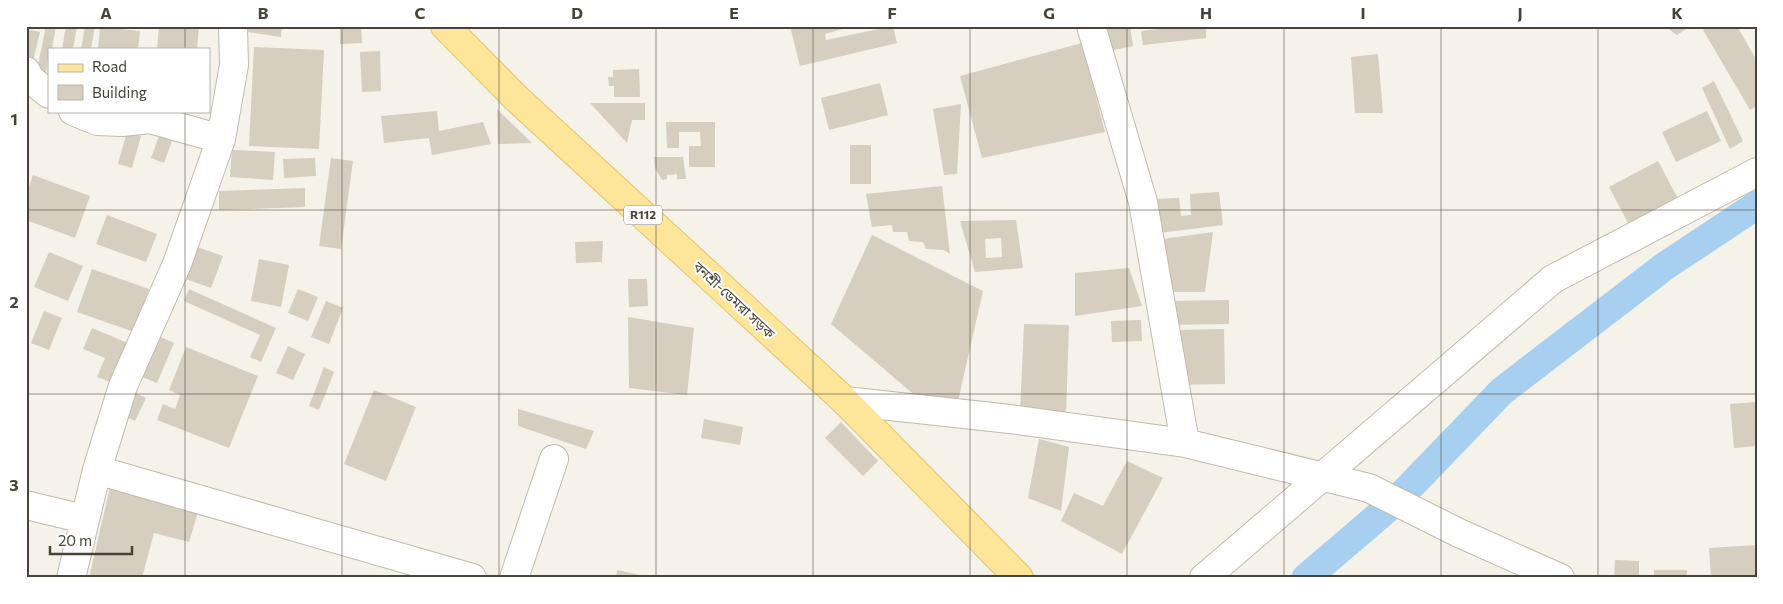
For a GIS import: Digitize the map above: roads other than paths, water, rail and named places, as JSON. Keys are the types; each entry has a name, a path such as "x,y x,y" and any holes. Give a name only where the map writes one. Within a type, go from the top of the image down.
{"main road":[{"name":"বনশ্রী-ডেমরা সড়ক","path":"445,26 515,97 844,401 1019,578"}],"street":[{"path":"71,578 97,470 123,386 177,264 221,139 234,65 233,26"},
{"path":"1090,26 1143,202 1184,444"},
{"path":"26,71 30,79 48,93"},
{"path":"76,112 98,121 122,122 150,119 221,139"},
{"path":"1204,578 1320,476 1553,279 1757,172"},
{"path":"844,401 1010,419 1184,444 1369,488 1459,533 1560,578"},
{"path":"514,578 554,459"},
{"path":"97,470 472,578"},
{"path":"26,505 84,519"}],"waterway":[{"path":"1306,578 1396,501 1502,391 1665,266 1757,205"}]}
